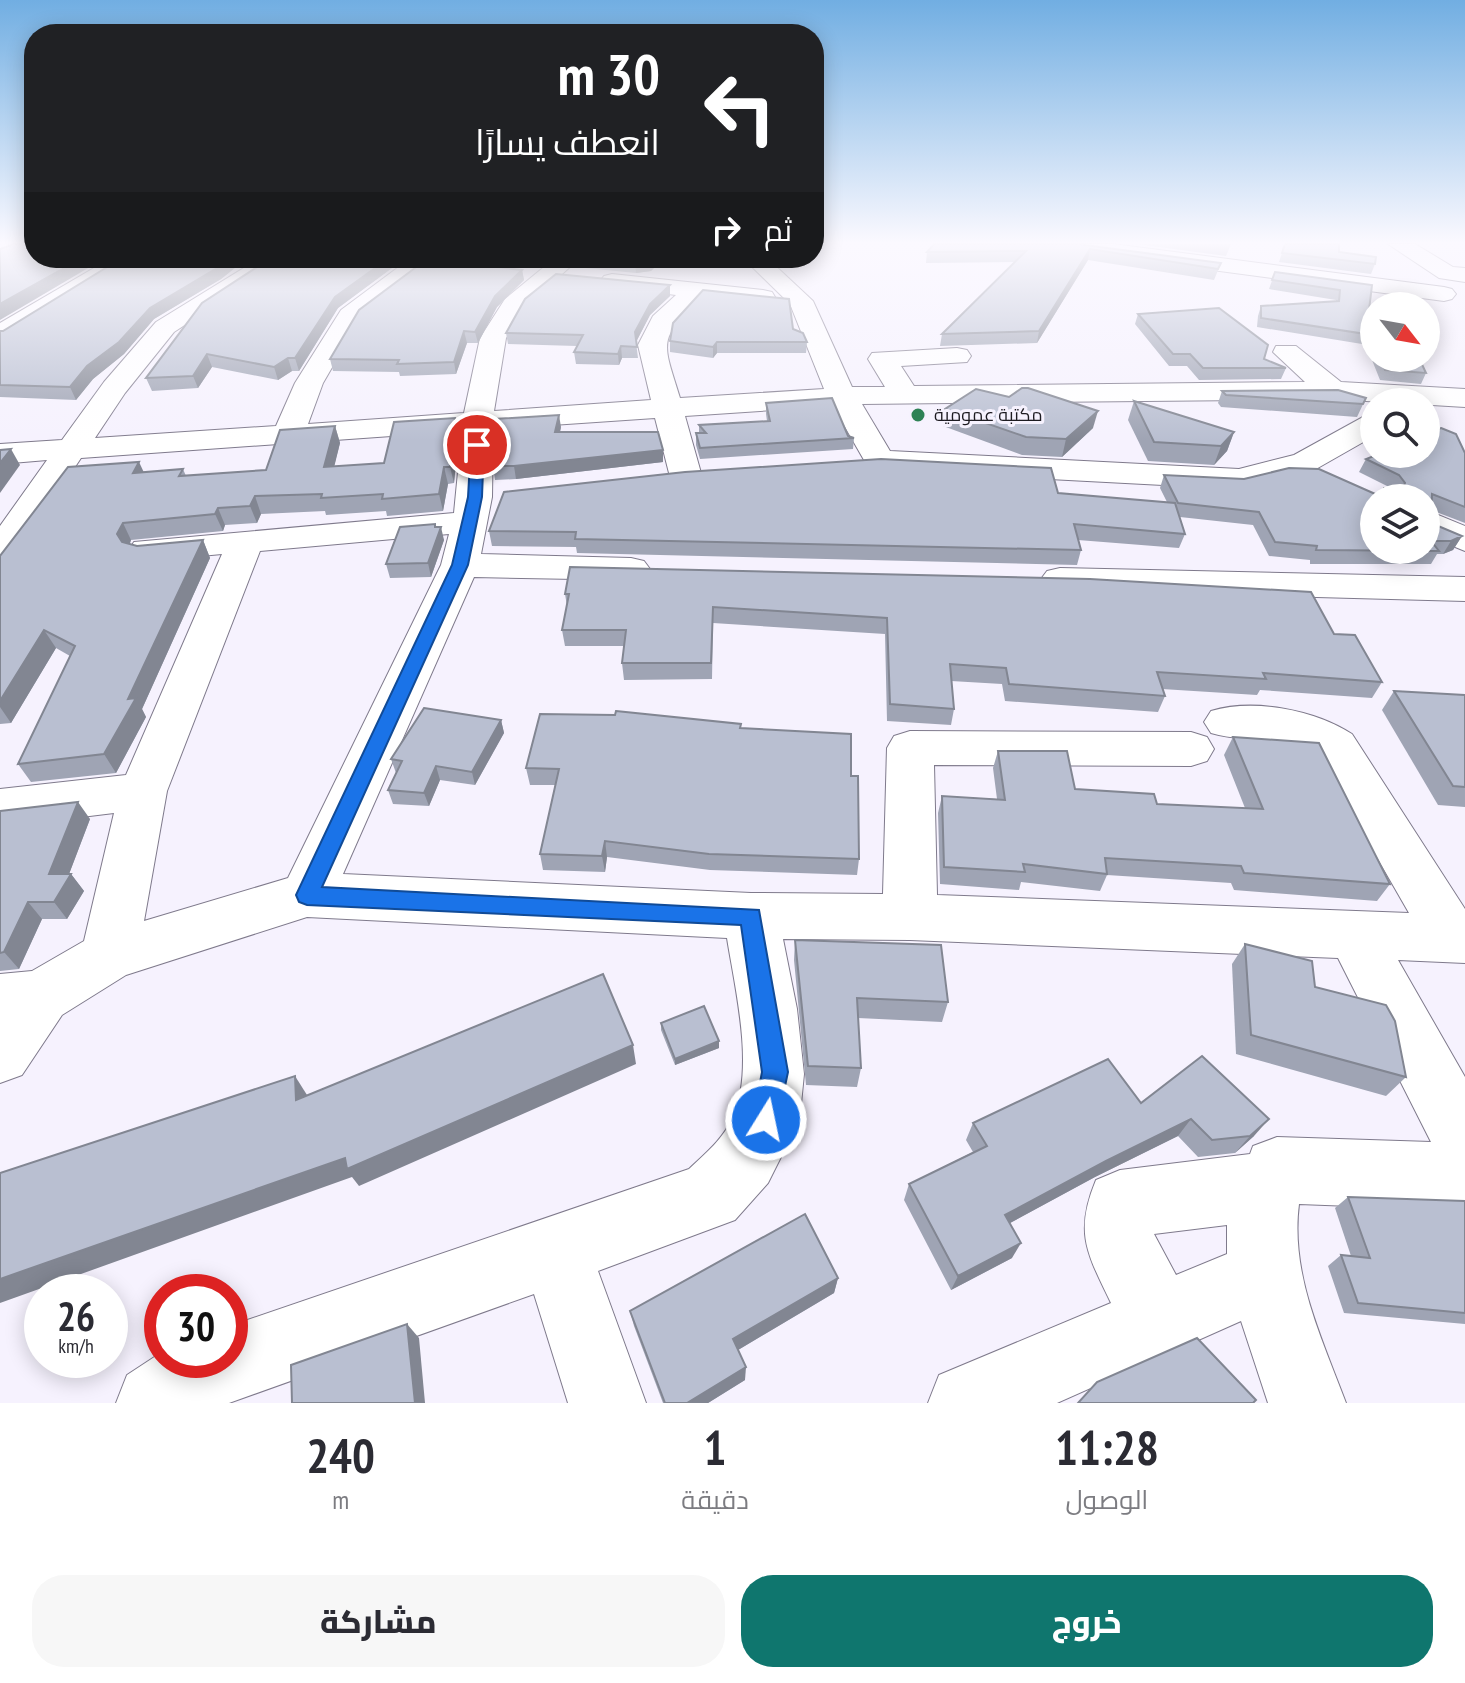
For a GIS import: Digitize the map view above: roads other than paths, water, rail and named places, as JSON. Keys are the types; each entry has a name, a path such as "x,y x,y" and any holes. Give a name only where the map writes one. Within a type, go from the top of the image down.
{"street":[{"path":"0,334 39,309"},
{"path":"0,552 114,388 165,327 193,309"},
{"path":"293,422 309,383 350,315 357,309"},
{"path":"307,895 460,565 483,504 480,411 493,338 511,309"},
{"path":"675,309 662,321 651,345 685,474"},
{"path":"805,309 839,388 864,461 1239,479 1305,462 1360,431"},
{"path":"1286,352 1333,390"},
{"path":"905,395 882,359 957,356"},
{"path":"0,454 78,439 293,422 839,388 905,395 1333,390 1360,393"},
{"path":"1440,398 1465,398"},
{"path":"0,435 78,439"},
{"path":"1305,462 1342,480"},
{"path":"147,550 245,542 483,504"},
{"path":"1440,528 1465,540"},
{"path":"109,956 143,791 245,542"},
{"path":"460,565 663,570"},
{"path":"1024,578 1465,589"},
{"path":"910,917 910,748 1209,736 1303,728 1322,734 1336,746 1459,938"},
{"path":"0,808 143,791"},
{"path":"0,1054 20,998 109,956 307,895 751,916 910,917 1459,938"},
{"path":"155,1403 191,1378 711,1196 746,1160 766,1120 775,1072 751,916"},
{"path":"1355,936 1462,1135 1465,1148"},
{"path":"1307,1403 1265,1274 1261,1215 1267,1186 1277,1170 1456,1176 1465,1166 1465,1160"},
{"path":"1160,1320 1122,1245 1116,1217 1120,1204 1267,1186"},
{"path":"555,1249 607,1403"},
{"path":"967,1403 1265,1274"}],"place":[{"name":"مكتبة عمومية","path":"918,415"}]}
